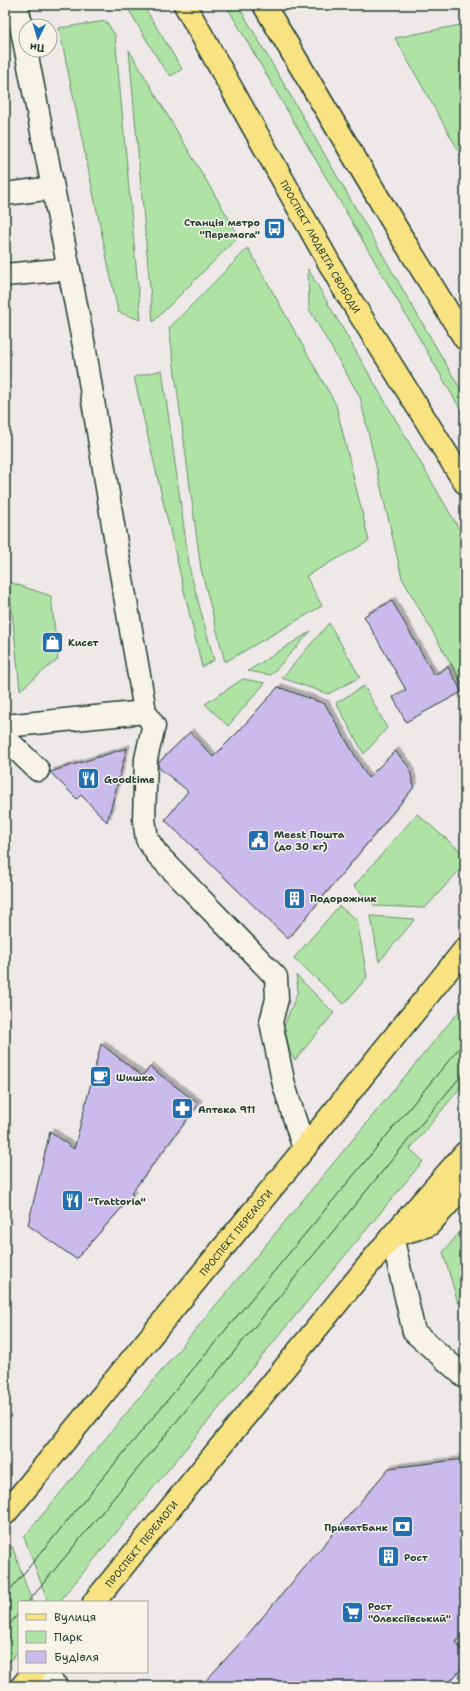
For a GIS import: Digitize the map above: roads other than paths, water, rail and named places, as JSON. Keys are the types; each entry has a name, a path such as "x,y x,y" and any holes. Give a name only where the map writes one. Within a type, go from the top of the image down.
{"main road":[{"name":"ПРОСПЕКТ ЛЮДВІГА СВОБОДИ","path":"185,5 342,286 465,483"},
{"path":"264,5 396,229 465,339"},
{"name":"ПРОСПЕКТ ПЕРЕМОГИ","path":"5,1514 304,1149 465,949"},
{"name":"ПРОСПЕКТ ПЕРЕМОГИ","path":"95,1601 392,1236 465,1153"},
{"path":"392,1236 429,1225 465,1185"},
{"path":"22,1686 33,1673"}],"street":[{"path":"17,5 85,351 118,562 140,681 144,712 154,726 146,759 144,819 147,839 157,854 276,977 277,998 271,1022 284,1085 304,1149"},
{"path":"5,194 53,188"},
{"path":"5,275 69,269"},
{"path":"5,726 144,712"},
{"path":"5,738 38,770"},
{"path":"392,1236 414,1332 465,1376"},
{"path":"41,1673 56,1686"}],"tram line":[{"path":"5,1596 465,1041"},
{"path":"29,1601 465,1071"},
{"path":"5,1630 18,1614"}],"place":[{"name":"Станція метро \"Перемога\"","path":"275,228"},
{"name":"Кисет","path":"52,642"},
{"name":"Goodtime","path":"88,779"},
{"name":"Meest Пошта (до 30 кг)","path":"258,840"},
{"name":"Подорожник","path":"295,898"},
{"name":"Шишка","path":"101,1077"},
{"name":"Аптека 911","path":"183,1109"},
{"name":"\"Trattoria\"","path":"72,1201"},
{"name":"ПриватБанк","path":"403,1527"},
{"name":"Рост","path":"389,1557"},
{"name":"Рост \"Олексіївський\"","path":"352,1612"}]}
